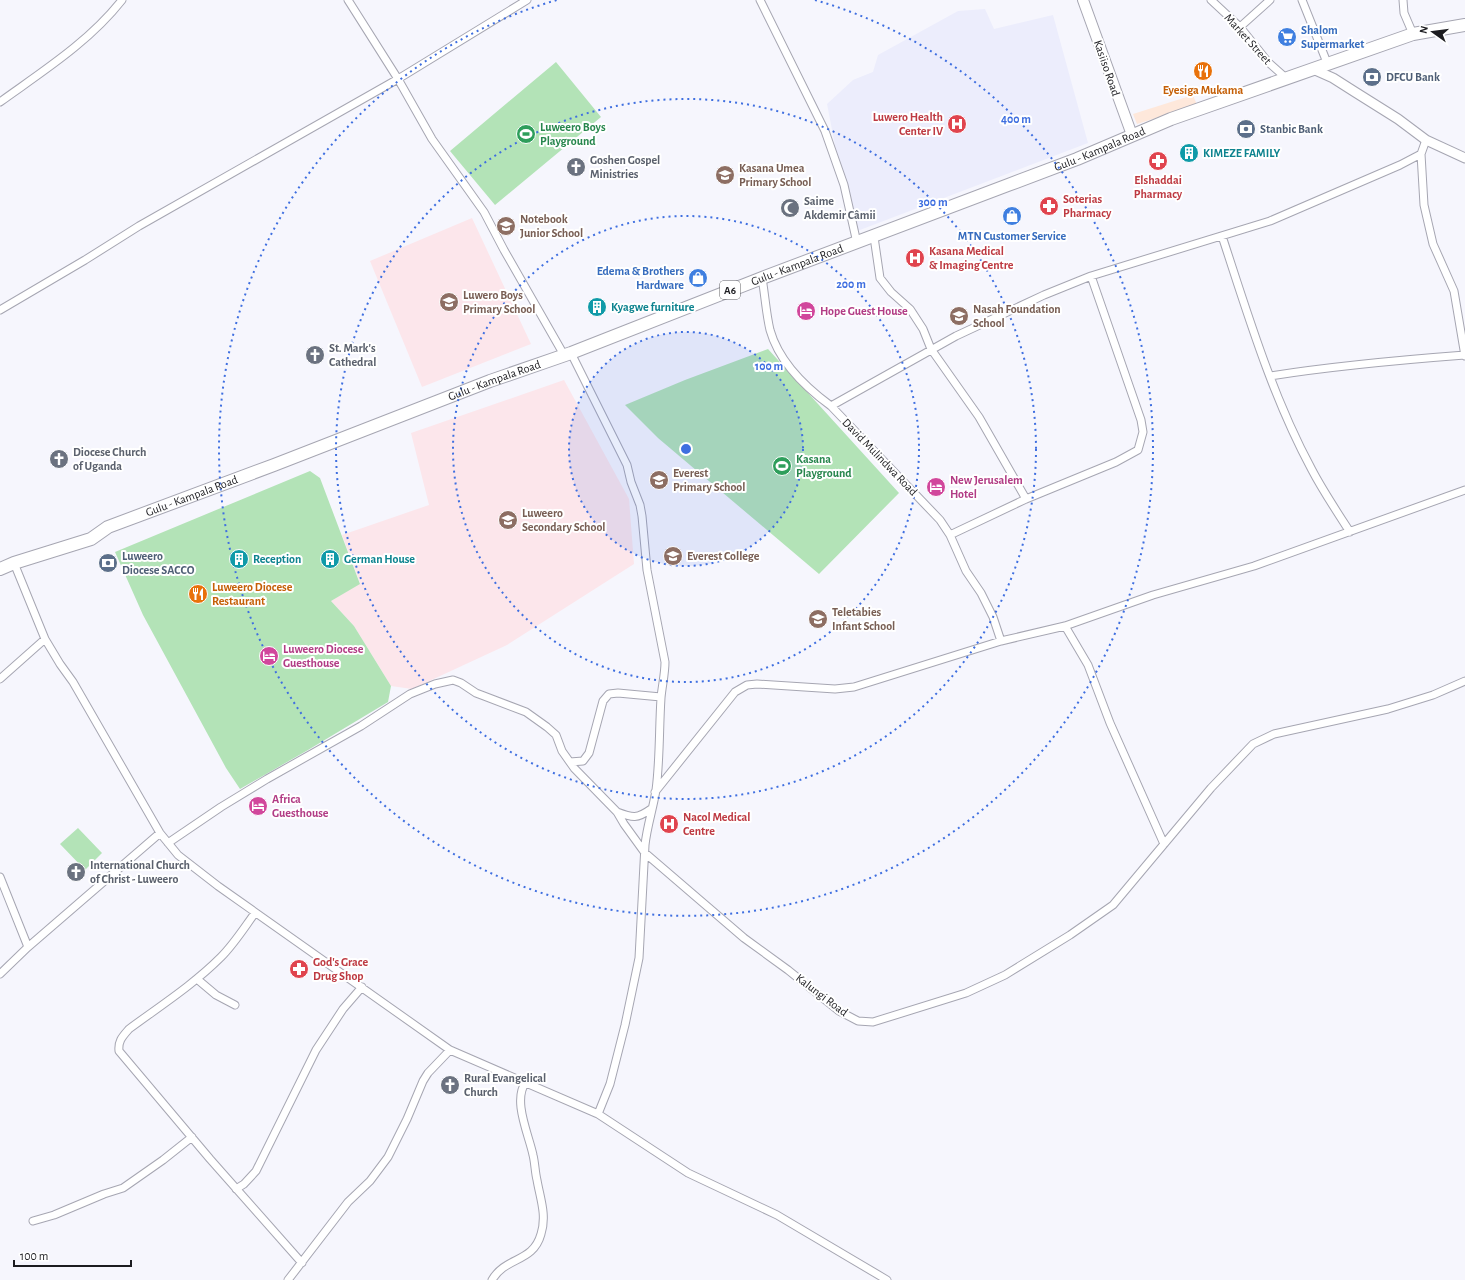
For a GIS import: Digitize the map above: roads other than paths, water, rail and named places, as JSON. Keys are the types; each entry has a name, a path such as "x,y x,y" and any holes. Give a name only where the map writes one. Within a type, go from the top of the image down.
{"main road":[{"name":"Kasiiso Road","path":"1083,0 1132,135"},
{"name":"Gulu - Kampala Road","path":"0,569 14,563 91,539 108,527 1070,162 1171,119 1286,78 1315,70 1413,34 1465,25"}],"street":[{"path":"0,102 76,47 111,14 122,0"},
{"path":"348,0 398,79 432,139 484,212 504,250 567,354 627,465 631,482 640,505 646,570 665,662 665,675 661,697 660,753 655,792 646,831 640,917 639,958 610,1084 598,1114"},
{"path":"0,310 139,226 398,79 527,0"},
{"path":"760,0 825,131 844,185 857,243"},
{"name":"Market Street","path":"1210,0 1240,27 1268,62 1286,78"},
{"path":"1240,27 1270,0"},
{"path":"1302,0 1328,65"},
{"path":"1402,0 1404,13 1413,34"},
{"path":"1315,70 1333,78 1398,119 1426,140 1465,158"},
{"path":"1270,376 1318,368 1381,361 1465,356 1454,291 1433,244 1427,222 1424,205 1421,154 1426,140"},
{"path":"831,406 931,349 1044,295 1092,276 1270,221 1400,165 1421,154"},
{"path":"1222,236 1270,376 1287,418 1312,470 1350,532"},
{"path":"874,237 880,278 891,292 910,309 923,329 931,349 979,416 1026,499"},
{"path":"950,535 1026,499 1116,462 1138,450 1143,432 1140,420 1092,276"},
{"name":"David Mulindwa Road","path":"762,278 770,329 774,342 781,355 798,378 817,396 831,406 940,520 950,535 966,571 981,593 993,617 1001,641"},
{"path":"655,792 735,692 747,685 757,684 835,689 854,686 1001,641 1065,626 1153,595 1254,566 1465,490"},
{"path":"14,563 45,639 73,682 160,833 178,855 255,913 450,1050 598,1114 688,1173 777,1215 887,1280"},
{"path":"1065,626 1088,665 1110,723 1164,844"},
{"path":"0,679 45,639"},
{"name":"Kalungi Road","path":"168,843 234,799 361,726 410,694 448,680 457,681 476,693 526,712 547,727 556,736 562,751 574,768 617,812 645,853 744,938 788,970 839,1011 858,1021 873,1022 966,993 1005,975 1070,935 1113,905 1211,788 1253,744 1274,734 1388,709 1433,695 1465,681"},
{"path":"570,762 583,761 589,753 603,701 609,694 618,693 661,697"},
{"path":"617,812 627,816 638,817 651,809"},
{"path":"0,974 28,947 160,833"},
{"path":"0,877 28,947"},
{"path":"255,913 238,937 221,957 197,978 129,1029 122,1036 118,1046 119,1052 236,1189 302,1263"},
{"path":"197,978 216,995 235,1005"},
{"path":"236,1189 244,1184 256,1171 316,1050 342,1009 362,987"},
{"path":"288,1280 348,1202 370,1181 388,1157 407,1119 425,1077 450,1050"},
{"path":"492,1280 502,1266 527,1254 534,1247 539,1240 543,1226 543,1208 537,1181 534,1156 526,1132 520,1097 521,1091 526,1082"},
{"path":"33,1220 54,1215 104,1194 123,1188 163,1160 192,1137"}],"place":[{"name":"Shalom Supermarket","path":"1287,37"},
{"name":"Eyesiga Mukama","path":"1203,71"},
{"name":"DFCU Bank","path":"1372,77"},
{"name":"Luwero Health Center IV","path":"957,124"},
{"name":"Stanbic Bank","path":"1246,129"},
{"name":"Luweero Boys Playground","path":"526,134"},
{"name":"KIMEZE FAMILY","path":"1189,153"},
{"name":"Elshaddai Pharmacy","path":"1158,161"},
{"name":"Goshen Gospel Ministries","path":"576,167"},
{"name":"Kasana Umea Primary School","path":"725,175"},
{"name":"Soterias Pharmacy","path":"1049,206"},
{"name":"Saime Akdemir Câmii","path":"790,208"},
{"name":"MTN Customer Service","path":"1012,216"},
{"name":"Notebook Junior School","path":"506,226"},
{"name":"Kasana Medical & Imaging Centre","path":"915,258"},
{"name":"Edema & Brothers Hardware","path":"698,278"},
{"name":"Luwero Boys Primary School","path":"449,302"},
{"name":"Kyagwe furniture","path":"597,307"},
{"name":"Hope Guest House","path":"806,311"},
{"name":"Nasah Foundation School","path":"959,316"},
{"name":"St. Mark's Cathedral","path":"315,355"},
{"name":"Diocese Church of Uganda","path":"59,459"},
{"name":"Kasana Playground","path":"782,466"},
{"name":"Everest Primary School","path":"659,480"},
{"name":"New Jerusalem Hotel","path":"936,487"},
{"name":"Luweero Secondary School","path":"508,520"},
{"name":"Everest College","path":"673,556"},
{"name":"Reception","path":"239,559"},
{"name":"German House","path":"330,559"},
{"name":"Luweero Diocese SACCO","path":"108,563"},
{"name":"Luweero Diocese Restaurant","path":"198,594"},
{"name":"Teletabies Infant School","path":"818,619"},
{"name":"Luweero Diocese Guesthouse","path":"269,656"},
{"name":"Africa Guesthouse","path":"258,806"},
{"name":"Nacol Medical Centre","path":"669,824"},
{"name":"International Church of Christ - Luweero","path":"76,872"},
{"name":"God's Grace Drug Shop","path":"299,969"},
{"name":"Rural Evangelical Church","path":"450,1085"}]}
